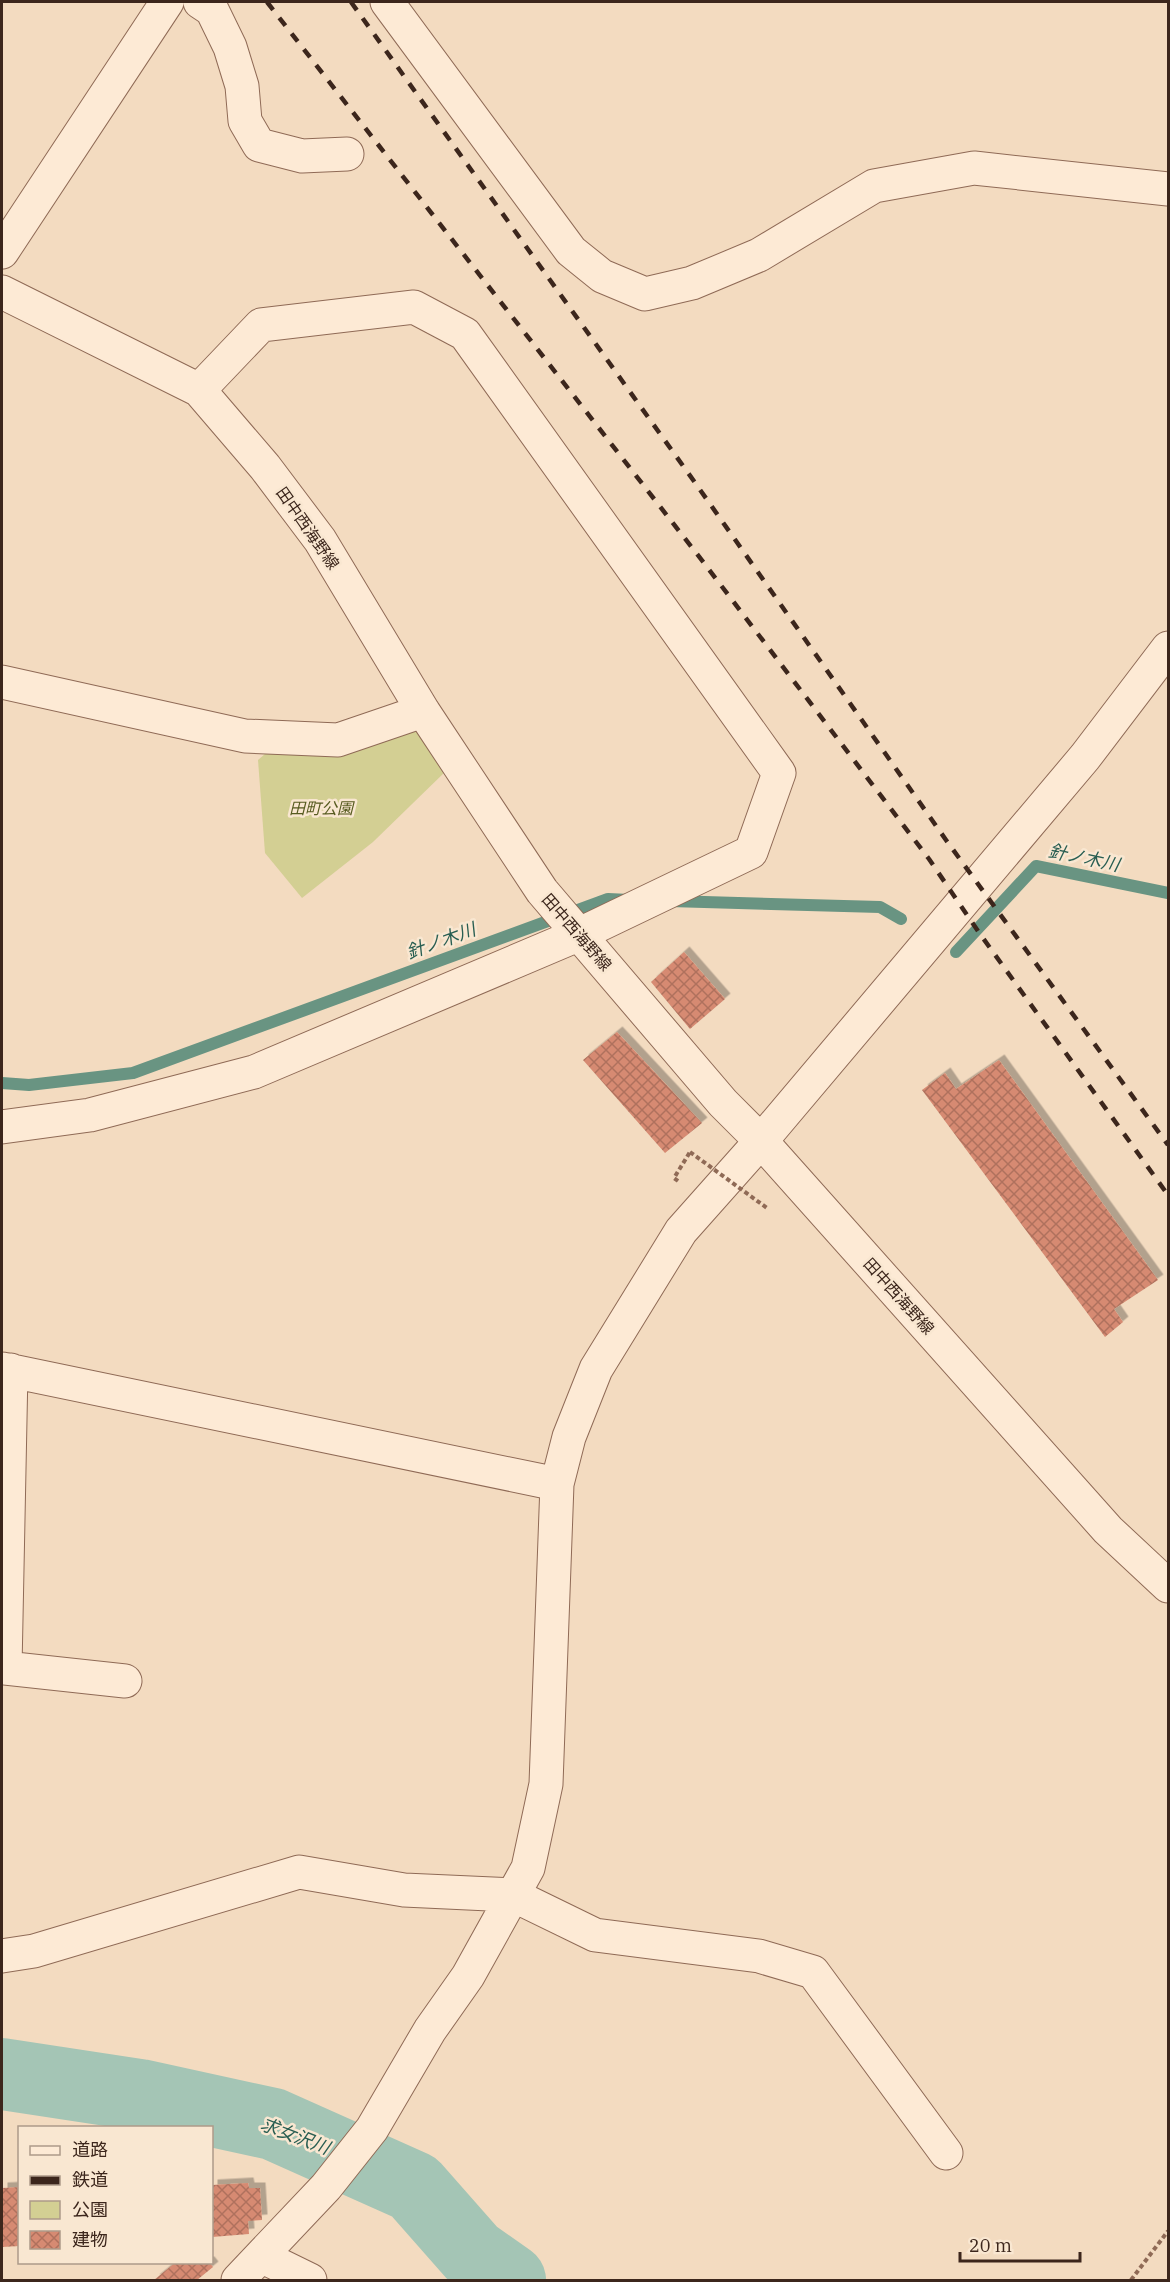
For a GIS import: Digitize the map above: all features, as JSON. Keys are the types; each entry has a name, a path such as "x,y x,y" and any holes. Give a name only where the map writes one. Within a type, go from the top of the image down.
{"street":[{"path":"2,252 167,2"},
{"path":"200,2 212,10 230,46 242,86 245,121 259,145 302,156 347,154"},
{"path":"387,2 571,251 602,276 645,294 692,283 759,255 873,186 975,168 1168,189"},
{"name":"田中西海野線","path":"2,292 199,390 265,466 320,540 423,711 542,891 723,1103 761,1141 1108,1530 1168,1586"},
{"path":"2,1127 90,1115 254,1072 580,934 751,852 779,773 465,334 414,307 261,325 199,390"},
{"path":"238,2280 326,2187 372,2129 430,2030 468,1976 528,1868 546,1784 557,1484 569,1437 596,1369 681,1231 761,1141 1085,757 1168,648"},
{"path":"2,682 245,736 338,740 423,711"},
{"path":"125,1681 5,1668 6,1370 557,1484"},
{"path":"2,1956 34,1951 299,1872 404,1890 513,1895 595,1935 759,1956 813,1971 946,2153"},
{"path":"261,2256 310,2280"}],"path":[{"path":"690,1152 767,1208"},
{"path":"1131,2280 1168,2231"}],"green space":[{"name":"田町公園","path":"416,723 447,770 373,842 302,898 265,853 258,760 279,742"}],"building":[{"path":"684,952 725,999 690,1029 651,982"},
{"path":"617,1032 702,1123 665,1153 583,1060"},
{"path":"999,1060 1158,1280 1114,1309 1123,1322 1105,1337 922,1090 945,1073 956,1089"},
{"path":"248,2183 249,2188 260,2188 262,2220 248,2221 249,2234 213,2237 213,2185"},
{"path":"18,2187 18,2246 2,2247 2,2188"},
{"path":"174,2264 211,2264 213,2267 197,2280 154,2280"}],"waterway":[{"name":"針ノ木川","path":"956,952 1036,866 1168,893"},
{"name":"針ノ木川","path":"2,1083 29,1085 133,1073 608,899 629,900"},
{"name":"針ノ木川","path":"670,901 880,907 901,919"},
{"name":"求女沢川","path":"2,2074 140,2095 273,2124 414,2187 473,2254 510,2280"}],"railway":[{"path":"267,2 704,563 929,859 980,934 1168,1195"},
{"path":"351,2 696,484 946,840 1168,1145"}]}
